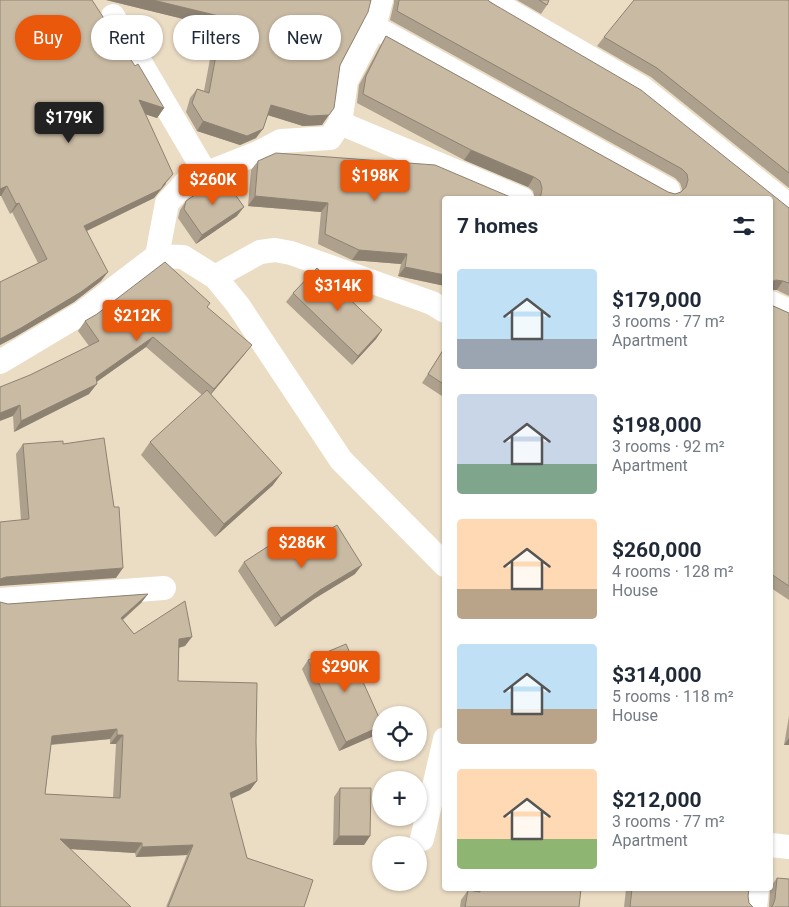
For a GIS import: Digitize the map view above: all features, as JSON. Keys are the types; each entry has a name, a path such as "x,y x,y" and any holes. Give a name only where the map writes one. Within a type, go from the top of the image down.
{"street":[{"path":"157,256 166,203 187,181 258,153 281,141 330,138 340,124 346,81 374,27 381,0"},
{"path":"490,0 642,88 789,206"},
{"path":"374,27 668,190"},
{"path":"138,60 206,174"},
{"path":"340,124 515,196"},
{"path":"215,277 260,252 275,250 291,253 432,303 442,309"},
{"path":"0,362 82,313 157,256 184,258 215,277 238,305 341,460 442,562"},
{"path":"773,305 789,311"},
{"path":"0,600 164,588"},
{"path":"423,836 442,751"},
{"path":"773,845 789,847"},
{"path":"755,907 756,891"}],"building":[{"path":"0,0 92,0 102,15 91,15 91,60 131,60 135,66 138,64 164,108 139,100 173,174 161,189 84,226 108,272 81,292 0,339 0,282 47,259 19,203 16,204 7,186 0,189"},
{"path":"153,0 371,0 368,12 340,65 334,108 329,115 310,116 271,105 263,129 247,136 203,121 192,103 197,89 209,93 215,60 259,60 259,15 215,15"},
{"path":"399,0 488,0 641,90 789,208 789,283 776,280 773,281 773,196 540,196 542,188 540,181 534,177 471,150 363,94 366,76 386,36 668,192 675,194 681,192 686,187 687,174 682,169 397,11"},
{"path":"539,0 549,0 547,5"},
{"path":"634,0 789,0 789,173 657,68 604,37"},
{"path":"276,153 435,165 508,196 442,196 442,274 405,267 407,254 359,250 325,234 328,203 255,196 258,161"},
{"path":"222,176 244,207 202,235 184,209 186,201"},
{"path":"165,262 210,303 207,307 252,345 214,389 153,337 96,377 97,384 21,421 20,405 0,413 0,387 30,375 99,341 85,321"},
{"path":"317,268 382,330 358,356 293,293"},
{"path":"773,306 789,313 789,586 773,575"},
{"path":"442,352 442,383 428,374"},
{"path":"207,390 282,473 224,524 150,442"},
{"path":"104,438 114,507 119,507 123,568 0,579 0,522 29,519 23,444 63,441 63,444"},
{"path":"337,525 362,565 320,590 281,618 244,562 284,536 294,551"},
{"path":"148,594 121,618 134,634 185,601 192,637 179,639 178,681 257,683 257,781 230,793 247,858 313,880 304,907 168,907 193,845 142,847 142,843 60,839 131,907 0,907 0,602 8,604","holes":["117,729 117,735 123,735 120,798 45,794 52,736"]},
{"path":"346,644 374,706 372,706 372,730 346,742 308,660"},
{"path":"340,788 371,788 370,836 339,836"},
{"path":"777,878 789,879 789,907 771,907 775,899"},
{"path":"468,891 581,891 579,907 465,907"},
{"path":"632,891 749,891 749,903 753,907 630,907"}]}
